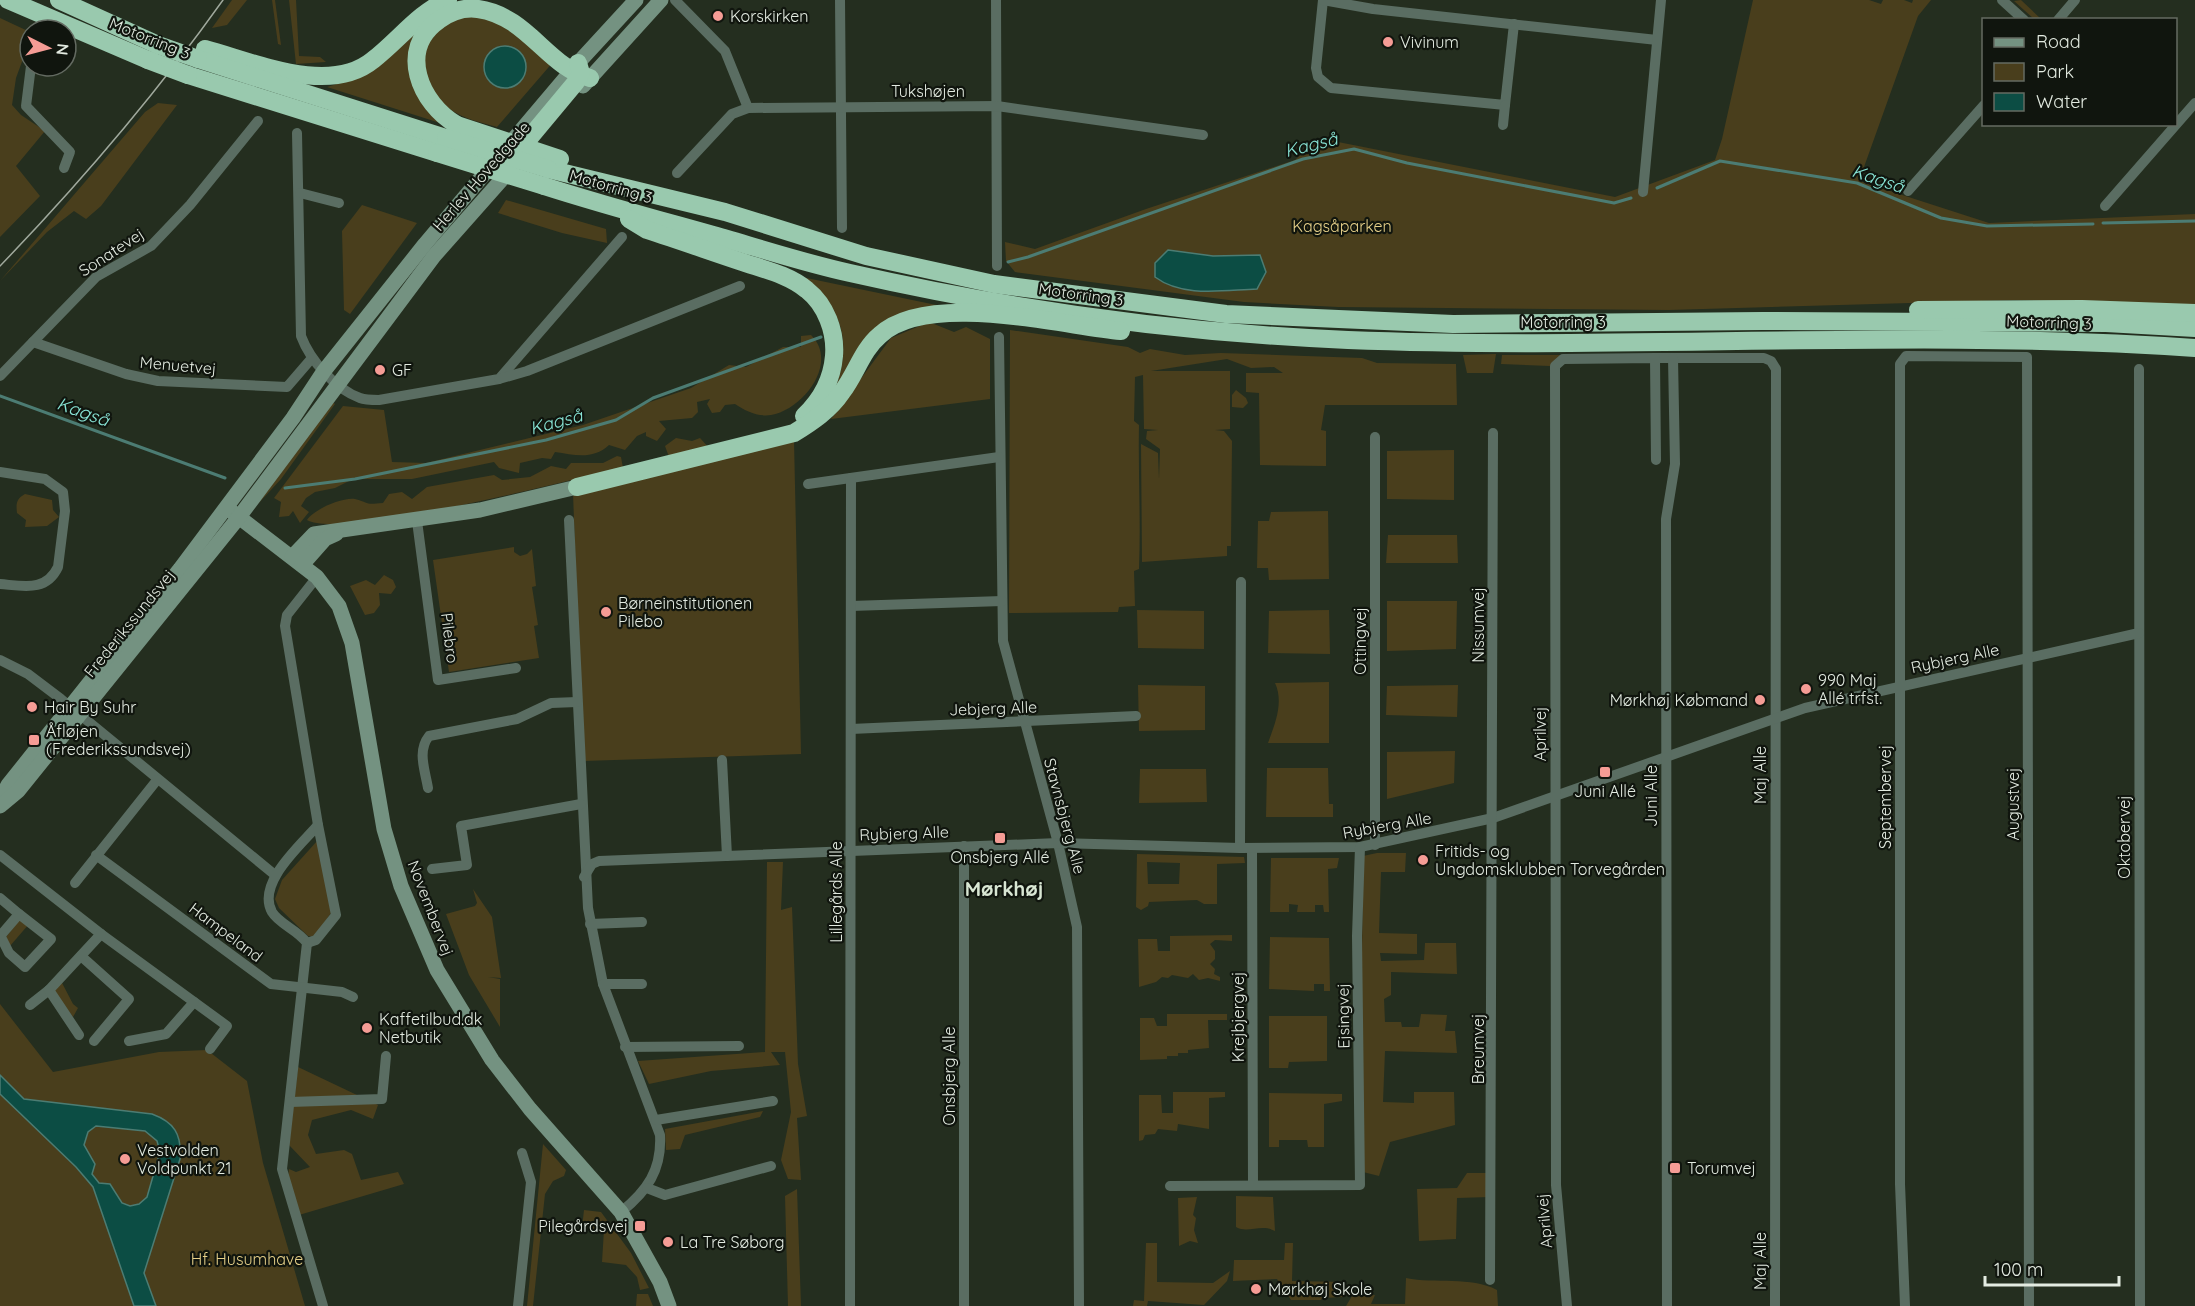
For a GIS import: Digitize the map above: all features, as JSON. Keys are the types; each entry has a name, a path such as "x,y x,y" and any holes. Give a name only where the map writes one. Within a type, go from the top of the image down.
{"highway":[{"name":"Motorring 3","path":"8,0 148,60 197,61 550,171 725,212 866,256 994,284 1226,314 1453,324 1762,321 2106,323 2195,328"},
{"name":"Motorring 3","path":"59,0 162,39"},
{"path":"68,0 162,39 197,61 310,77 345,74 371,62 425,12 448,0"},
{"path":"494,0 528,18 580,72"},
{"path":"550,171 447,139 445,118 424,94 418,80 416,65 418,49 424,35 434,23 447,14 462,9 477,8 497,14 529,33 580,72"},
{"path":"513,166 516,154 580,72"},
{"name":"Motorring 3","path":"550,171 614,209 848,273 980,299 1133,321 1269,335 1451,342 2001,340 2195,348"},
{"path":"614,209 647,230 781,275 807,290 822,308 832,328 835,347 833,370 825,390 814,407 798,422 776,436"},
{"path":"1762,321 1822,312 1987,308 2195,313"},
{"path":"577,486 794,433 816,420 842,393 880,334 900,322 919,315 939,312 988,315 1201,339 1269,335"}],"main road":[{"name":"Herlev Hovedgade","path":"226,508 324,371 425,244 580,72 636,0"},
{"name":"Herlev Hovedgade","path":"580,72 661,0"},
{"name":"Herlev Hovedgade","path":"239,517 434,256 513,166"},
{"path":"297,561 314,534 417,521 480,510 577,486"},
{"name":"Novembervej","path":"226,508 316,577 339,606 346,622 384,829 403,893 437,970 492,1060 530,1109 621,1212 660,1282 669,1306"},
{"name":"Frederikssundsvej","path":"0,806 18,791 226,508"},
{"name":"Frederikssundsvej","path":"0,799 239,517"}],"street":[{"path":"675,0 713,36 725,51 748,108 732,114 677,173"},
{"path":"840,0 842,228"},
{"path":"996,0 997,266"},
{"path":"1505,105 1331,87 1323,83 1316,68 1323,0 1373,4 1514,24 1657,40"},
{"path":"1643,192 1661,0"},
{"path":"2060,18 2075,0"},
{"path":"2006,1 2022,18"},
{"path":"1503,125 1514,24"},
{"path":"30,78 26,106 70,152 63,168"},
{"path":"2177,124 2195,103"},
{"name":"Tukshøjen","path":"748,108 997,106 1203,135"},
{"path":"1908,191 1982,106"},
{"name":"Sonatevej","path":"0,376 96,277 151,246 190,205 258,121"},
{"path":"2105,206 2175,126"},
{"path":"297,133 300,193 301,336 312,358 324,371 360,398 379,400 499,379 527,371 740,286"},
{"path":"300,193 339,203"},
{"path":"499,379 622,237"},
{"name":"Stavnsbjerg Alle","path":"999,337 1002,641 1058,843 1077,927 1079,1306"},
{"name":"Menuetvej","path":"33,342 126,374 158,381 287,387 312,358"},
{"name":"Septembervej","path":"1905,1306 1900,1184 1900,364 1906,356 1972,357"},
{"name":"Augustvej","path":"1972,357 2027,357 2029,1306"},
{"path":"1655,358 1656,460"},
{"name":"Maj Alle","path":"1655,358 1764,358 1771,361 1776,369 1775,1306"},
{"name":"Aprilvej","path":"1567,1306 1556,1185 1555,366 1563,359 1655,358"},
{"name":"Juni Alle","path":"1667,1306 1666,519 1675,464 1673,358"},
{"name":"Oktobervej","path":"2139,369 2140,1306"},
{"name":"Nissumvej","path":"1493,433 1493,818"},
{"name":"Ottingvej","path":"1375,437 1375,845"},
{"path":"808,484 999,457"},
{"path":"0,472 45,479 63,492 65,511 58,567 48,582 36,587 0,584"},
{"name":"Lillegårds Alle","path":"850,1306 851,478"},
{"path":"569,520 584,878 590,924 603,984 660,1135 660,1157 647,1188 621,1212"},
{"name":"Pilebro","path":"417,521 438,680 516,668"},
{"path":"307,943 316,940 336,915 318,825 285,626 287,615 316,577"},
{"path":"1240,848 1241,582"},
{"path":"851,606 1002,601"},
{"name":"Rybjerg Alle","path":"584,878 586,871 599,861 1058,843 1240,848 1375,845 1493,818 1775,717 1900,685 2139,633"},
{"path":"0,660 29,675 275,875"},
{"path":"428,788 422,753 423,743 429,736 517,719 551,703 577,702"},
{"name":"Jebjerg Alle","path":"851,729 1023,723 1136,716"},
{"path":"722,760 727,856"},
{"path":"75,883 157,780"},
{"path":"432,869 467,865 461,826 581,804"},
{"name":"Breumvej","path":"1490,1280 1493,818"},
{"path":"307,943 272,913 268,901 275,875 318,825"},
{"name":"Onsbjerg Alle","path":"964,846 964,1306"},
{"name":"Ejsingvej","path":"1253,1185 1360,1185 1358,936 1360,847"},
{"name":"Krejbjergvej","path":"1252,848 1253,1185"},
{"name":"Hampeland","path":"96,855 271,984 342,992 353,997"},
{"path":"2,860 227,1026 210,1049"},
{"path":"0,898 51,939 25,967 9,953 0,935 19,914"},
{"path":"590,924 642,922"},
{"path":"30,1005 49,990 77,957 81,957 101,934"},
{"path":"307,943 282,1169 323,1306"},
{"path":"81,957 129,999 94,1041"},
{"path":"603,984 642,984"},
{"path":"49,990 79,1035"},
{"path":"129,1041 166,1034 194,1002"},
{"path":"625,1047 739,1046"},
{"path":"290,1102 382,1100 386,1056"},
{"path":"656,1120 773,1101"},
{"path":"518,1306 531,1182 522,1153"},
{"path":"647,1188 665,1195 771,1166"},
{"path":"1170,1186 1253,1185"}],"green space":[{"path":"232,0 247,0 227,25 212,28"},
{"path":"272,0 275,0 281,45 278,44"},
{"path":"289,0 296,0 299,56 320,57 326,62 296,64"},
{"name":"Kagsåparken","path":"1753,0 1869,0 1881,4 1883,0 1904,0 1912,3 1913,0 1931,0 1918,16 1859,181 1989,223 2195,214 2195,305 2016,300 1669,310 1338,307 1244,302 1015,272 1006,261 1005,242 1035,249 1146,209 1295,160 1309,147 1328,140 1615,197 1715,160 1722,139"},
{"path":"2021,0 2040,18 2033,18 2014,1"},
{"path":"462,14 488,16 554,61 497,127 468,118 448,108 435,95 426,76 425,56 432,36 443,23"},
{"path":"0,18 18,26 18,73 12,105 21,115 45,131 16,166 40,196 0,237"},
{"path":"413,27 440,123 327,87 350,80"},
{"path":"158,103 177,105 101,206 86,219 74,211 47,232 0,281 145,112"},
{"path":"506,200 606,229 607,243 562,233 498,213"},
{"path":"362,205 417,223 350,314 344,310 342,231"},
{"path":"797,276 941,306 913,311 835,388 841,371 843,353 840,326 829,308"},
{"path":"929,322 954,332 966,327 990,339 990,399 831,419 891,338"},
{"path":"1010,330 1128,347 1140,353 1150,349 1185,355 1221,353 1362,358 1377,363 1456,364 1457,405 1325,405 1321,430 1326,431 1326,466 1260,465 1259,393 1246,392 1246,373 1283,373 1274,367 1251,368 1227,359 1151,371 1230,371 1230,429 1215,430 1224,431 1232,441 1231,546 1227,546 1227,556 1142,562 1141,444 1158,453 1159,479 1160,449 1146,439 1147,431 1158,430 1144,429 1143,375 1135,377 1134,421 1139,425 1140,533 1139,569 1134,571 1135,606 1119,607 1118,612 1009,613"},
{"path":"811,335 819,346 821,358 819,371 806,394 783,411 761,415 735,404 725,405 720,412 712,413 707,404 710,399 697,402 698,412 692,418 659,421 666,429 657,441 646,436 646,432 637,436 625,450 609,445 590,455 555,452 551,459 542,458 520,463 519,473 499,468 494,462 412,479 353,479 335,488 315,492 306,498 301,506 309,512 300,523 293,511 289,516 279,517 281,502 274,498 343,406 384,410 392,462 426,463 583,425 691,388 729,365 746,367 783,347 801,347 801,336"},
{"path":"1496,354 1493,373 1467,373 1463,355"},
{"path":"1502,355 1563,355 1550,366 1501,364"},
{"path":"1236,390 1246,398 1248,403 1243,408 1232,407 1232,395"},
{"path":"332,402 335,404 281,479 258,504"},
{"path":"676,438 692,441 700,438 709,448 669,457 665,446"},
{"path":"794,441 801,754 583,761 573,493"},
{"path":"1454,450 1454,500 1387,499 1387,451"},
{"path":"617,456 621,457 623,468 459,506 364,522 328,524 307,520 321,508 343,500 355,499 370,504 383,503 389,494 402,492 412,499 427,487 494,475 502,480 530,477 551,466 566,469 571,463 603,463"},
{"path":"25,494 52,500 53,510 59,517 47,526 25,527 26,520 17,513 17,502"},
{"path":"1328,511 1329,579 1269,580 1268,568 1257,568 1258,521 1269,521 1271,512"},
{"path":"1388,535 1457,535 1458,563 1386,563"},
{"path":"514,547 514,552 520,556 532,549 536,586 532,587 538,625 534,626 539,658 449,672 433,560"},
{"path":"384,575 393,580 396,587 391,594 379,593 380,605 374,613 365,615 350,586 366,580 375,585"},
{"path":"1387,601 1457,601 1456,649 1387,651"},
{"path":"1137,610 1204,611 1204,649 1138,648"},
{"path":"1329,610 1330,654 1268,653 1269,611"},
{"path":"1329,682 1329,743 1268,743 1279,705 1275,683"},
{"path":"1138,685 1205,686 1205,730 1139,731"},
{"path":"1458,685 1457,717 1386,715 1387,686"},
{"path":"1455,751 1454,783 1387,799 1387,752"},
{"path":"1267,768 1328,768 1329,804 1333,804 1333,817 1266,817"},
{"path":"1140,769 1206,769 1207,802 1139,803"},
{"path":"318,840 331,913 314,937 308,936 279,908 275,899 282,880"},
{"path":"1377,853 1406,853 1405,872 1381,872 1379,933 1417,934 1417,954 1380,953 1381,961 1424,960 1425,943 1456,943 1457,974 1391,972 1391,995 1384,999 1385,1022 1401,1022 1402,1027 1419,1027 1421,1014 1447,1015 1445,1031 1455,1031 1457,1053 1385,1051 1383,1102 1414,1103 1414,1092 1454,1092 1455,1125 1390,1142 1379,1176 1363,1172 1361,1051 1363,856"},
{"path":"1137,854 1244,857 1245,863 1217,864 1217,904 1204,904 1197,900 1149,902 1148,906 1141,910 1136,907","holes":["1147,862 1180,863 1179,884 1148,884"]},
{"path":"1271,858 1339,858 1337,868 1328,869 1329,912 1324,912 1323,905 1315,905 1315,912 1297,912 1298,905 1289,904 1289,912 1270,912"},
{"path":"767,862 783,862 781,910 792,907 798,1064 807,1116 797,1118 801,1180 788,1179 781,1160 791,1112 785,1052 771,1052 780,1065 711,1071 649,1084 638,1061 765,1052"},
{"path":"473,889 492,917 501,978 488,977 500,979 500,1027 469,975 446,914 475,906 477,903"},
{"path":"21,918 29,924 10,946 6,937"},
{"path":"1232,935 1232,941 1215,940 1210,944 1215,951 1215,959 1210,964 1215,969 1214,974 1220,977 1220,981 1208,978 1199,980 1193,974 1188,978 1172,975 1139,987 1138,939 1157,939 1158,951 1170,951 1170,936"},
{"path":"1270,937 1329,938 1330,991 1324,991 1324,984 1314,984 1314,991 1269,989"},
{"path":"61,981 73,1004 78,1008 73,1017 54,991"},
{"name":"Hf. Husumhave","path":"0,1004 53,1072 159,1052 207,1050 247,1081 263,1163 305,1306 0,1306"},
{"path":"1167,1014 1227,1014 1227,1020 1208,1020 1209,1048 1188,1050 1188,1053 1178,1053 1178,1056 1167,1056 1167,1059 1140,1060 1140,1018 1154,1018 1157,1026 1167,1026"},
{"path":"1269,1016 1327,1016 1327,1061 1289,1062 1288,1068 1269,1068"},
{"path":"298,1067 378,1105 373,1119 351,1110 312,1120 308,1135 316,1154 344,1150 352,1154 361,1180 398,1172 404,1184 299,1215 288,1178 289,1169 296,1172 310,1167 289,1145"},
{"path":"1173,1092 1225,1092 1225,1097 1209,1098 1209,1129 1178,1124 1177,1131 1158,1129 1155,1134 1145,1135 1143,1140 1139,1141 1139,1095 1161,1095 1162,1113 1173,1113"},
{"path":"1269,1093 1342,1094 1342,1101 1324,1104 1324,1147 1308,1147 1307,1140 1279,1140 1279,1147 1269,1147"},
{"path":"763,1111 760,1117 685,1135 680,1149 666,1150 665,1129"},
{"path":"543,1144 566,1170 564,1176 553,1181 545,1194 533,1306 527,1306"},
{"path":"1467,1173 1490,1173 1490,1197 1457,1198 1456,1239 1419,1241 1417,1189 1457,1188"},
{"path":"797,1189 801,1306 788,1306 785,1196"},
{"path":"1236,1196 1273,1197 1275,1231 1265,1228 1241,1229 1236,1227"},
{"path":"1197,1197 1193,1215 1196,1218 1194,1230 1198,1243 1190,1241 1179,1246 1178,1198"},
{"path":"584,1210 601,1212 631,1253 649,1288 640,1290 637,1277 626,1265 602,1262 604,1230 582,1228"},
{"path":"1146,1243 1157,1243 1157,1282 1213,1283 1230,1271 1227,1281 1204,1305 1148,1301 1147,1306 1133,1306 1134,1300 1144,1301"},
{"path":"1285,1243 1293,1243 1292,1281 1345,1282 1343,1297 1291,1300 1277,1279 1233,1281 1234,1260 1284,1260"},
{"path":"1406,1278 1476,1283 1487,1286 1497,1290 1498,1306 1346,1306 1352,1296 1375,1295 1371,1304 1405,1304"},
{"path":"637,1294 648,1294 653,1306 636,1306"}],"water":[{"path":"505,46 513,47 520,52 525,59 525,75 520,82 513,87 505,88 497,87 490,82 485,75 484,67 485,59 490,52 497,47"},
{"path":"1168,250 1213,256 1260,255 1266,272 1257,289 1204,291 1178,288 1155,277 1155,263"},
{"path":"0,1075 24,1099 152,1114 166,1121 175,1130 180,1143 180,1159 144,1273 156,1306 134,1306 93,1187 76,1167 0,1094","holes":["96,1126 145,1131 157,1141 160,1152 147,1197 139,1204 130,1206 122,1203 110,1184 99,1183 92,1174 95,1164 84,1145 88,1132"]}],"waterway":[{"name":"Kagså","path":"1008,262 1028,257 1303,159 1354,149 1407,163 1614,203 1631,198"},
{"name":"Kagså","path":"1657,188 1720,161 1857,183 1941,218 1987,226 2093,224"},
{"name":"Kagså","path":"2103,223 2195,221"},
{"name":"Kagså","path":"285,488 355,479 546,440 616,420 653,398 821,337"},
{"name":"Kagså","path":"0,396 225,478"}],"tram line":[{"path":"0,266 116,137 171,70 223,0"}],"place":[{"name":"Korskirken","path":"718,16"},
{"name":"Vivinum","path":"1388,42"},
{"name":"GF","path":"380,370"},
{"name":"Børneinstitutionen Pilebo","path":"606,612"},
{"name":"990 Maj Allé trfst.","path":"1806,689"},
{"name":"Mørkhøj Købmand","path":"1760,700"},
{"name":"Hair By Suhr","path":"32,707"},
{"name":"Åfløjen (Frederikssundsvej)","path":"34,740"},
{"name":"Juni Allé","path":"1605,772"},
{"name":"Onsbjerg Allé","path":"1000,838"},
{"name":"Fritids- og Ungdomsklubben Torvegården","path":"1423,860"},
{"name":"Kaffetilbud.dk Netbutik","path":"367,1028"},
{"name":"Vestvolden Voldpunkt 21","path":"125,1159"},
{"name":"Torumvej","path":"1675,1168"},
{"name":"Pilegårdsvej","path":"640,1226"},
{"name":"La Tre Søborg","path":"668,1242"},
{"name":"Mørkhøj Skole","path":"1256,1289"}],"district":[{"name":"Mørkhøj","path":"1004,889"}]}
